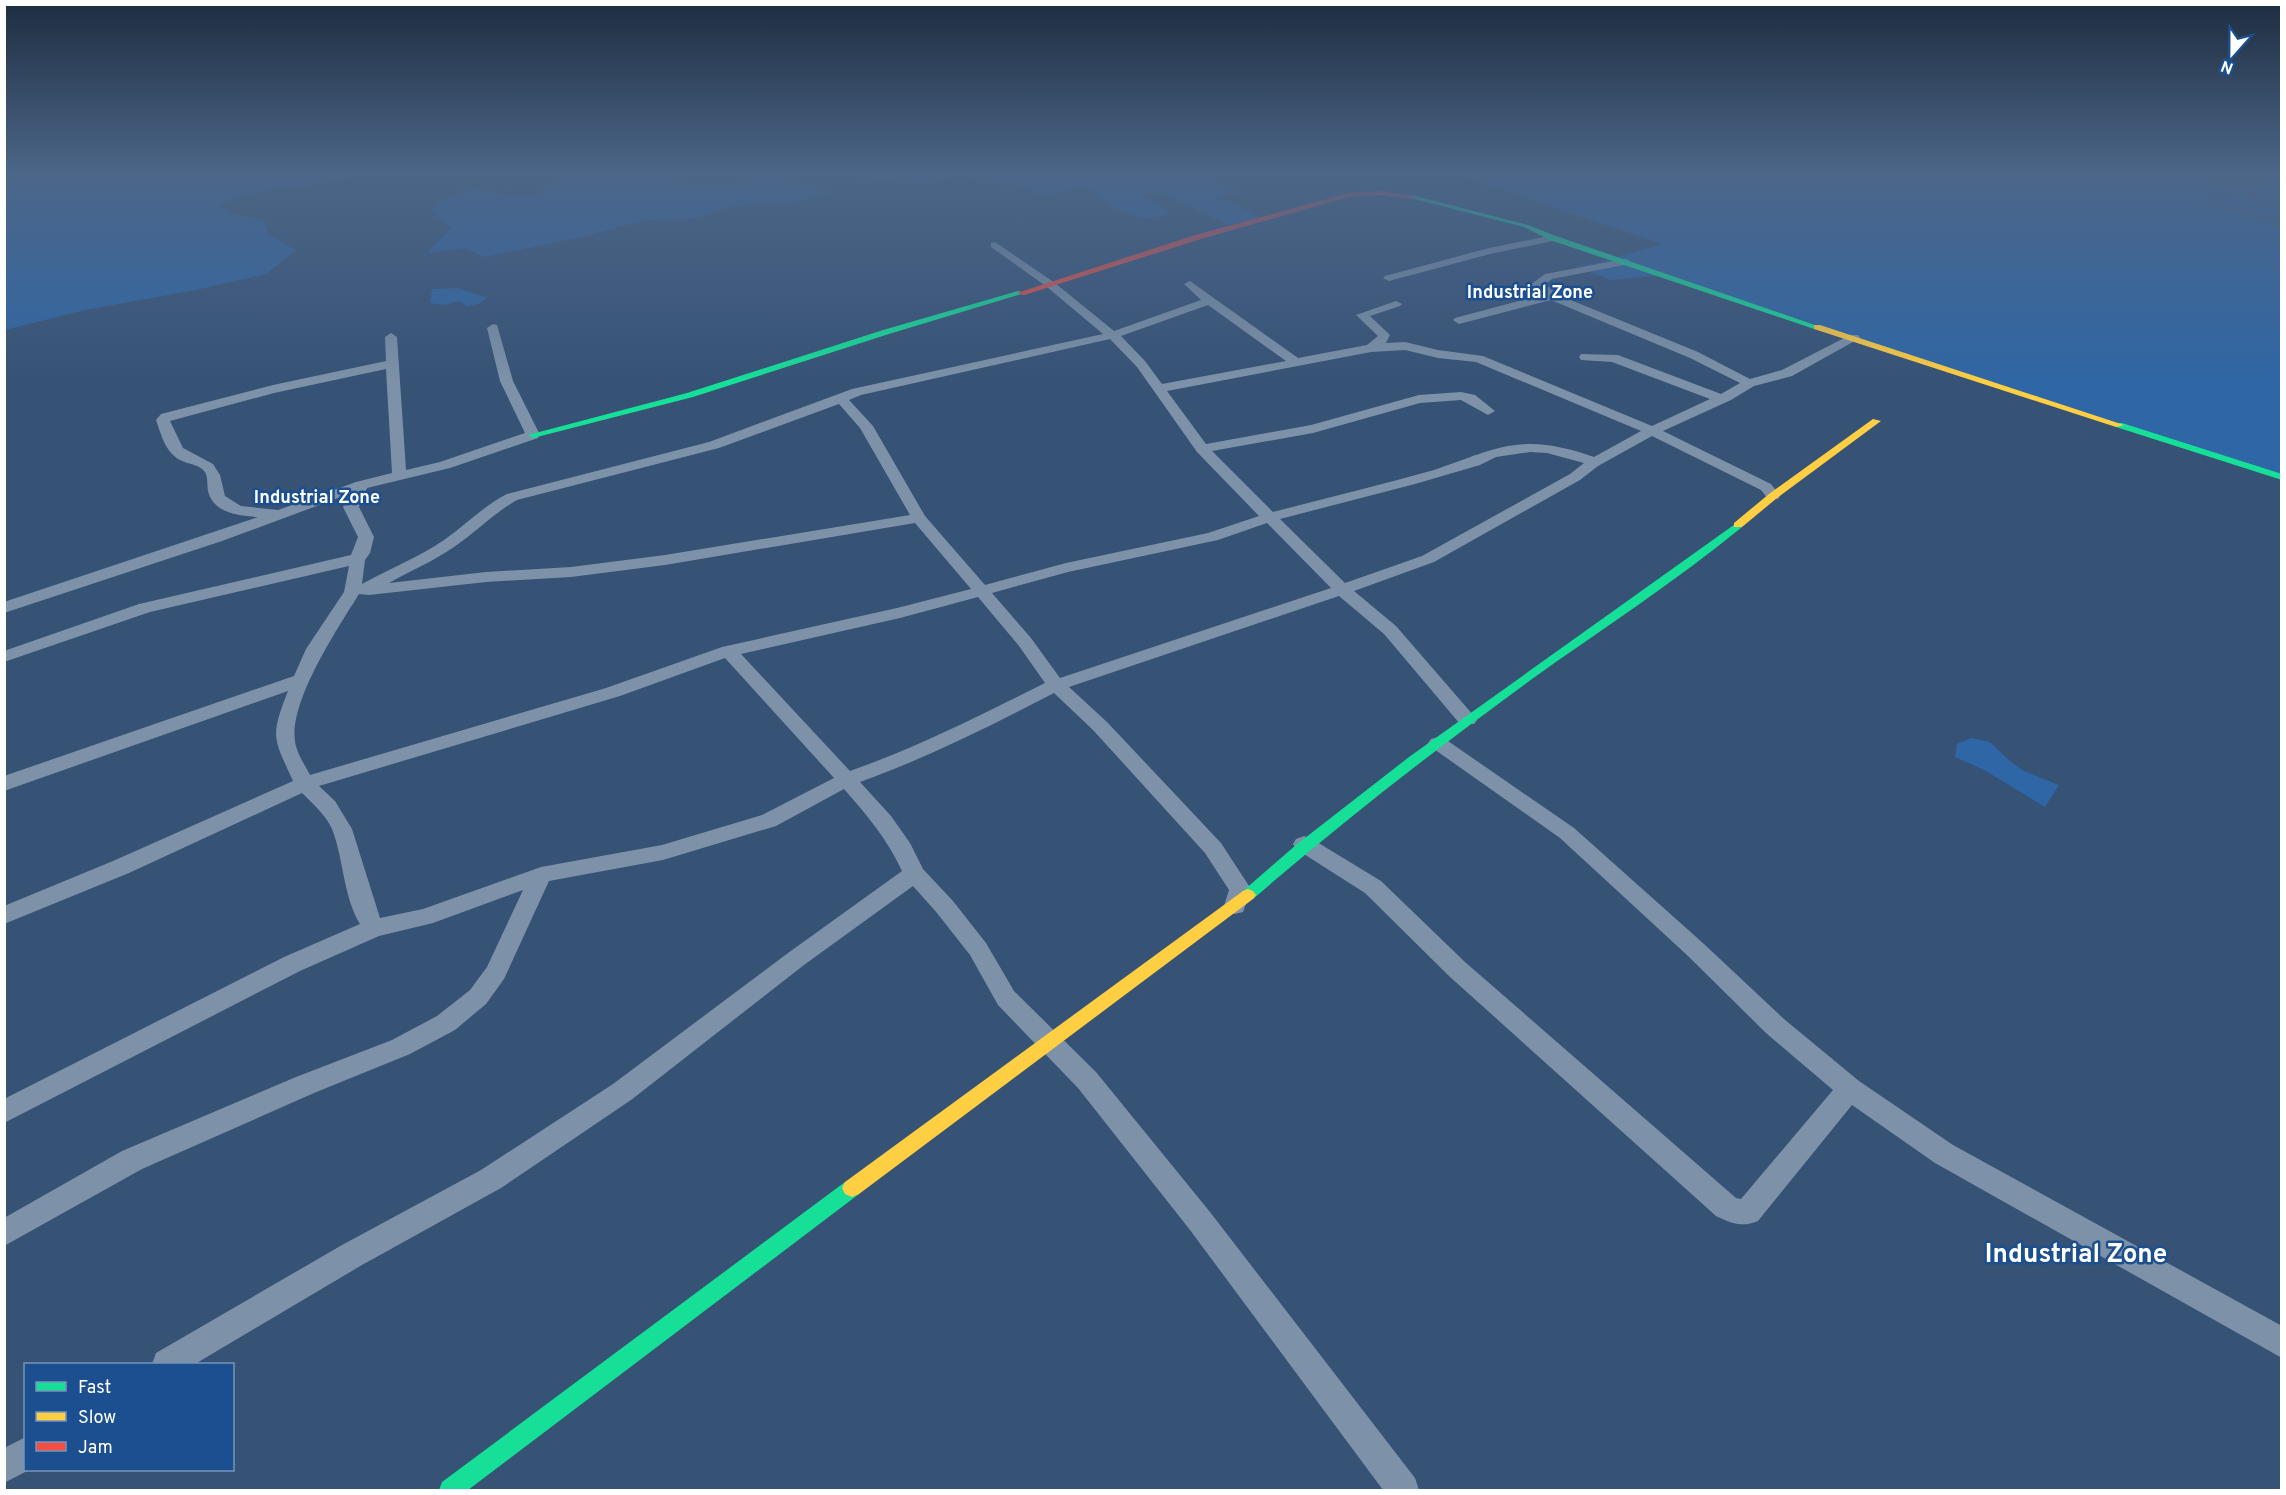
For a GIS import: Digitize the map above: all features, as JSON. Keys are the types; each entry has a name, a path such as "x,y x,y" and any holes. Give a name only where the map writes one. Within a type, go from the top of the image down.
{"street":[{"path":"4,608 216,538 361,485 445,465 534,435 690,395 886,332 1051,285 1181,243"},
{"path":"1389,278 1489,251 1530,243"},
{"path":"1567,243 2282,477"},
{"path":"995,245 1051,285 1113,335 1141,364 1202,449 1341,589 1390,630 1467,720"},
{"path":"1625,262 1549,276 1536,285 1549,291 1552,296 1694,355 1749,383"},
{"path":"1190,284 1209,301 1297,363"},
{"path":"1459,320 1552,296"},
{"path":"375,928 367,917 362,902 342,829 328,806 304,784 304,779 285,743 285,722 315,649 357,591 447,545 481,520 494,507 513,497 714,445 793,417 840,397 1113,335 1209,301"},
{"path":"1371,348 1382,341 1384,335 1362,315 1396,304"},
{"path":"493,328 506,378 534,435"},
{"path":"391,337 399,476"},
{"path":"4,1112 292,964 375,928 425,917 541,875 663,852 769,821 847,778 895,762 954,736 1056,685 1428,559 1652,431 1721,399 1749,383 1780,376 1854,338"},
{"path":"1158,389 1371,348 1405,346 1438,354 1479,359 1533,380 1652,431 1766,487 1773,496"},
{"path":"1585,357 1614,358 1721,399"},
{"path":"278,514 234,509 222,504 215,490 216,480 211,470 205,464 184,457 177,451 163,420 172,414 240,397 391,364"},
{"path":"1202,449 1313,429 1419,399 1461,396 1470,398 1488,411"},
{"path":"840,397 867,426 919,518 1024,642 1056,685 1100,726 1213,848 1240,889 1235,906"},
{"path":"450,1491 1048,1041 1235,906 1304,844 1467,720 1704,554 1773,496 1876,421"},
{"path":"4,916 121,867 304,784 613,692 728,651 900,614 1066,568 1212,537 1270,517 1410,481 1503,451 1547,449 1588,459 1593,463"},
{"path":"4,657 145,608 357,559 362,553 366,537 351,507 361,485"},
{"path":"357,591 486,577 571,572 665,560 919,518"},
{"path":"357,559 357,591"},
{"path":"728,651 847,778 884,821 902,848 914,874 978,949 1006,998 1088,1080 1200,1221 1392,1486"},
{"path":"4,784 150,731 302,680"},
{"path":"1438,743 1567,833 1696,950 1775,1026 1850,1089 1954,1160 2282,1343"},
{"path":"1304,844 1374,887 1457,969 1725,1207 1737,1212 1748,1212 1850,1089"},
{"path":"170,1363 352,1255 491,1179 622,1092 796,959 914,874"},
{"path":"4,1233 132,1160 401,1047 446,1023 478,996 496,972 541,875"},
{"path":"4,1467 24,1454"}],"shaded area":[{"path":"5,243 283,243 296,250 266,274 196,290 85,310 5,330"},
{"path":"437,243 553,243 483,257 466,248 427,253"},
{"path":"1658,243 2281,243 2281,477 1664,275 1611,280 1576,267 1611,260 1609,259 1662,244"},
{"path":"458,288 487,298 479,304 467,306 459,301 444,305 430,303 432,289"},
{"path":"1971,738 1990,742 2024,771 2059,785 2045,807 1984,770 1955,757 1957,744"}],"traffic: fast":[{"path":"1567,243 1817,327"},
{"path":"533,435 690,395 886,332 1021,293"},
{"path":"2119,425 2282,477"},
{"path":"1248,895 1302,848 1413,760 1704,553 1738,525"},
{"path":"450,1490 852,1188"}],"traffic: slow":[{"path":"1817,327 2119,425"},
{"path":"1738,525 1773,496 1876,421"},
{"path":"852,1188 1248,895"}],"traffic: jam":[{"path":"1021,293 1180,243"}],"district":[{"name":"Industrial Zone","path":"1530,293"},
{"name":"Industrial Zone","path":"317,498"},
{"name":"Industrial Zone","path":"2076,1255"}]}
